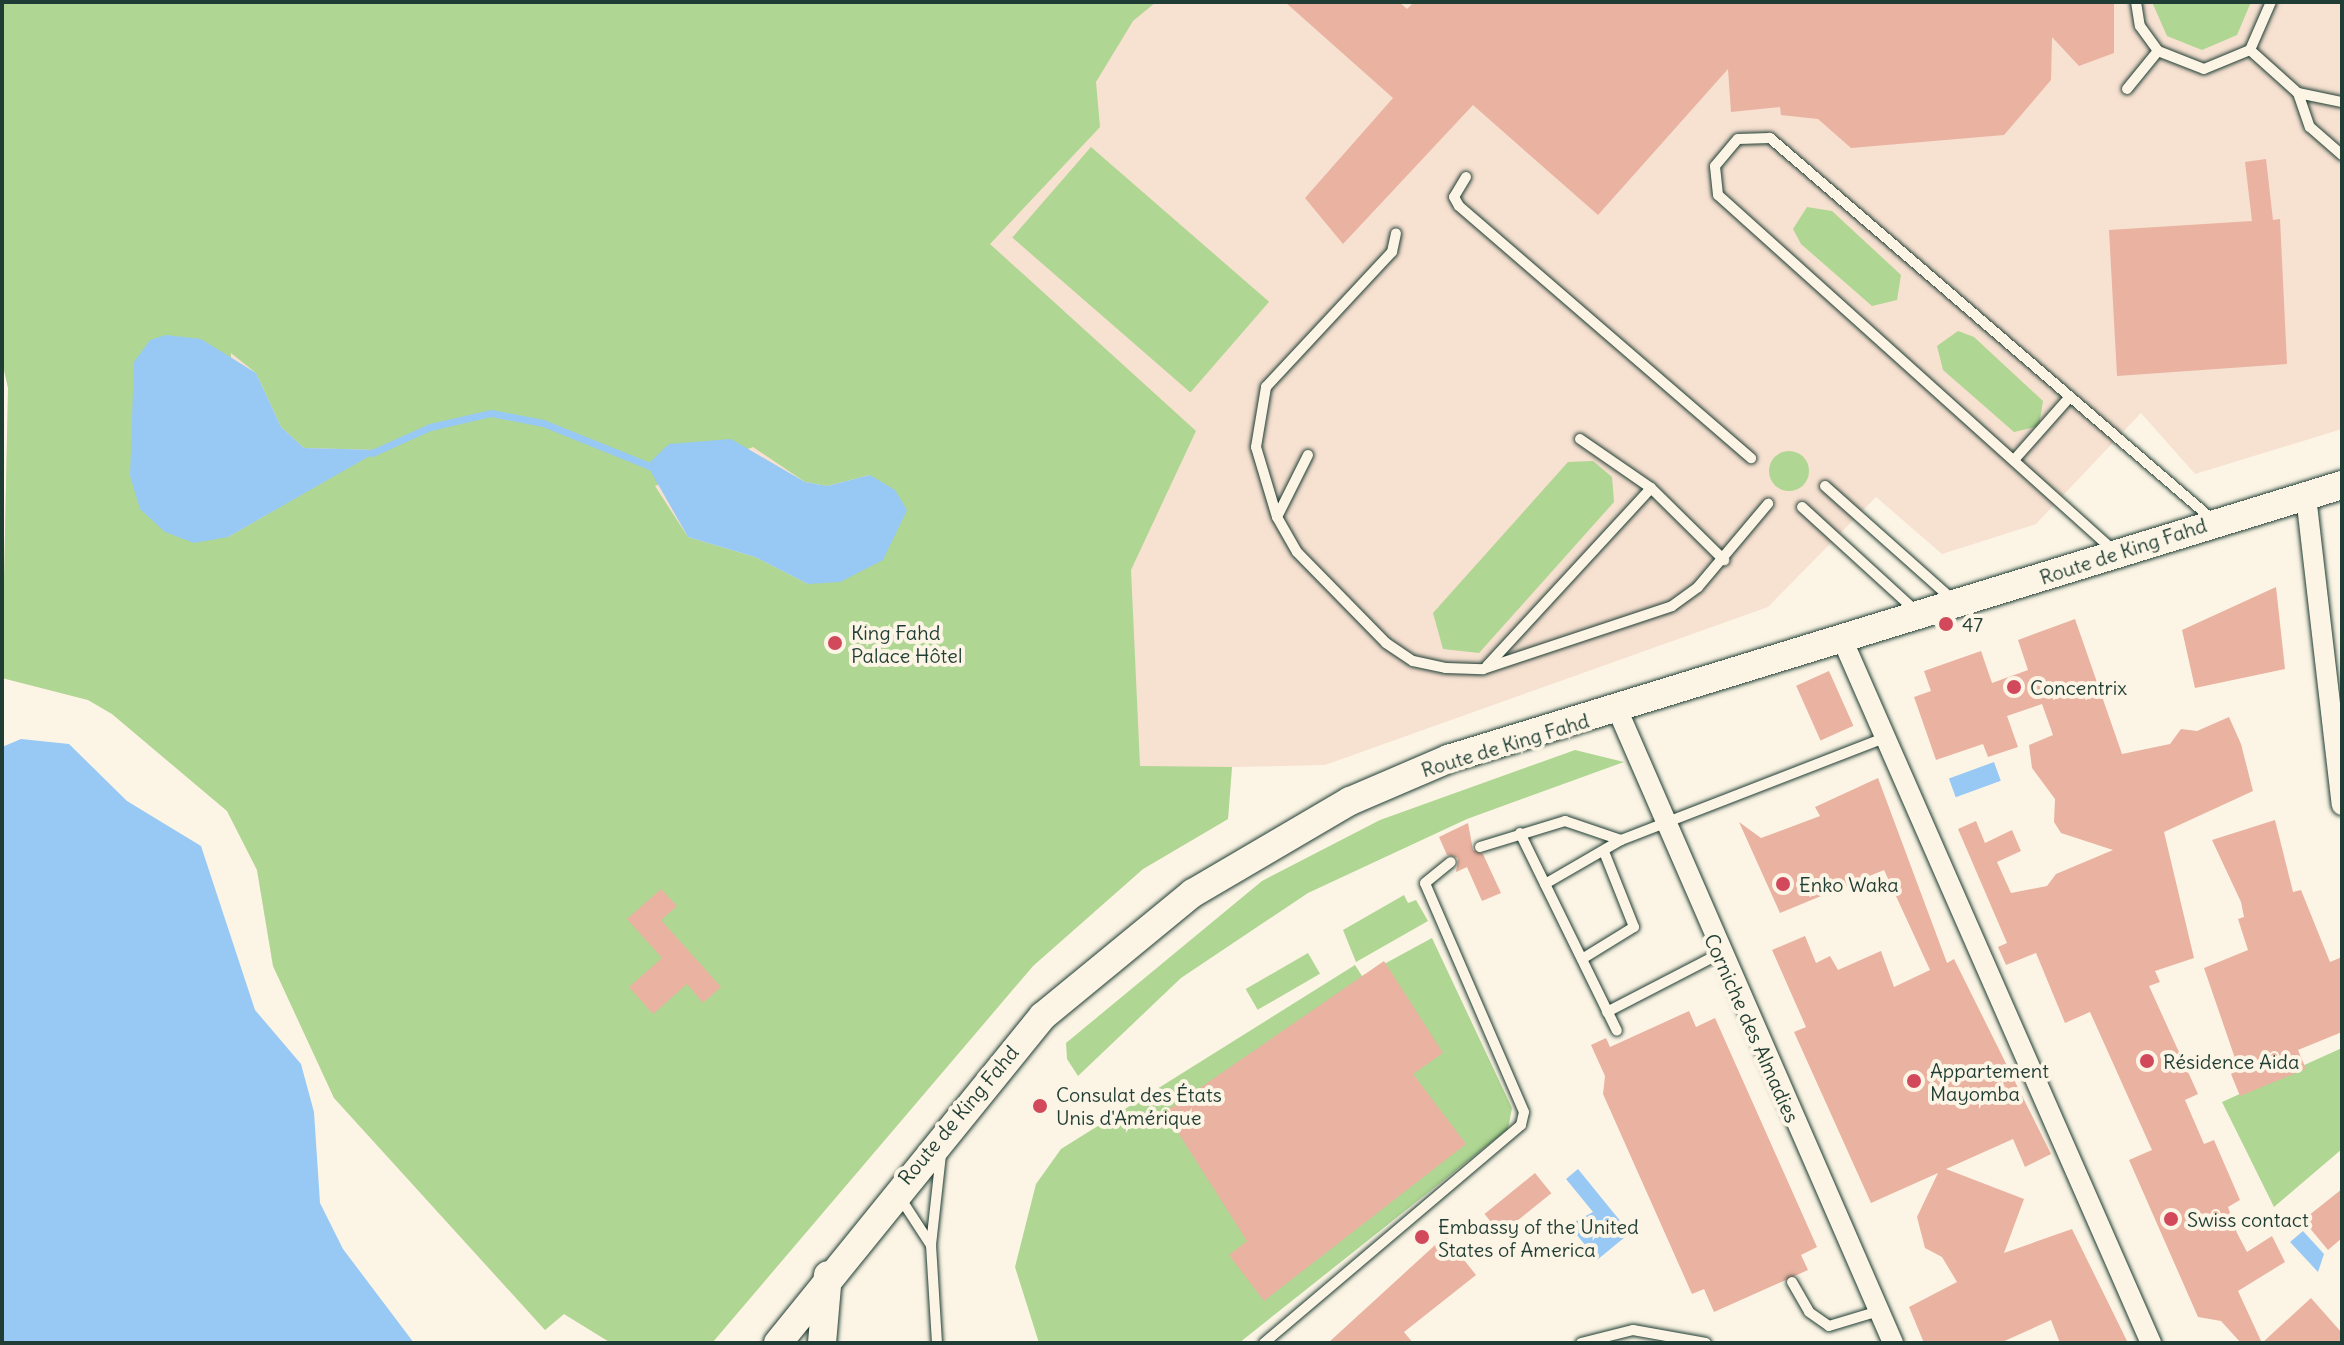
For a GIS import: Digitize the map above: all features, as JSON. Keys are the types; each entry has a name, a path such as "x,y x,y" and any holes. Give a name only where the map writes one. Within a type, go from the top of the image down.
{"street":[{"name":"Route de King Fahd","path":"778,1343 895,1190 1043,1016 1193,893 1253,854 1448,759 1618,711 1843,641 1918,614 2342,485"},
{"path":"2306,496 2342,805"},
{"path":"1843,641 2151,1343"},
{"name":"Corniche des Almadies","path":"1618,711 1719,954 1893,1343"},
{"path":"822,1343 828,1274"}],"lane":[{"path":"2136,2 2140,26 2158,51 2204,69 2250,50 2271,2"},
{"path":"2250,50 2298,93 2310,127 2342,155"},
{"path":"2127,89 2158,51"},
{"path":"2298,93 2342,102"},
{"path":"2117,554 1718,195 1715,166 1738,139 1770,138 2068,399 2215,522"},
{"path":"1466,177 1454,197 1459,206 1751,458"},
{"path":"1396,233 1392,252 1266,387 1256,447 1277,517 1297,552 1386,643 1413,661 1483,669 1672,606 1724,560 1768,504"},
{"path":"2014,460 2068,399"},
{"path":"1580,439 1651,488 1724,560"},
{"path":"1277,517 1308,455"},
{"path":"1825,486 1957,603"},
{"path":"1483,669 1651,488"},
{"path":"1802,507 1918,614"},
{"path":"1545,884 1605,854 1621,840 1661,819 1884,738"},
{"path":"1480,847 1565,821 1621,840"},
{"path":"1520,833 1617,1031"},
{"path":"1582,959 1634,927 1605,854"},
{"path":"1264,1343 1521,1125 1524,1112 1425,883 1451,862"},
{"path":"1607,1012 1719,954"},
{"path":"937,1343 931,1245 944,1130"},
{"path":"895,1190 931,1245"},
{"path":"1792,1282 1809,1312 1829,1326 1879,1311"},
{"path":"1581,1343 1633,1330 1706,1343"}],"shaded area":[{"name":"King Fahd Palace Hôtel","path":"2,2 2342,2 2342,429 2195,474 2141,413 2036,524 1942,554 1876,497 1768,607 1325,765 1232,767 1228,819 1143,869 1033,966 712,1343 611,1343 564,1314 545,1330 334,1098 273,966 257,870 227,811 112,714 88,700 2,678 8,388 2,361"}],"green space":[{"name":"King Fahd Palace Hôtel","path":"2,2 1156,2 1133,21 1096,82 1100,127 990,244 1196,431 1131,570 1140,766 1232,767 1228,819 1143,869 1033,966 712,1343 611,1343 564,1314 545,1330 334,1098 273,966 257,870 227,811 112,714 88,700 2,678 8,388 2,361","holes":["231,353 256,373 281,427 304,448 378,450 228,537","753,447 805,482 827,486 870,475 808,584 755,557 688,537 655,486"]},
{"path":"2152,2 2251,2 2237,35 2202,50 2167,36"},
{"path":"1091,147 1269,302 1190,392 1012,238"},
{"path":"1807,207 1832,211 1901,275 1897,300 1872,306 1801,244 1793,229"},
{"path":"1958,331 1974,337 2043,401 2039,426 2014,432 1943,370 1937,346"},
{"path":"1789,451 1803,457 1809,471 1803,485 1789,491 1775,485 1769,471 1775,457"},
{"path":"1593,461 1612,477 1614,502 1479,653 1443,649 1433,613 1568,462"},
{"path":"1575,750 1624,762 1467,819 1308,893 1181,978 1078,1076 1067,1059 1066,1043 1262,881 1380,820"},
{"path":"1404,895 1408,903 1416,900 1428,921 1356,962 1343,930"},
{"path":"1432,938 1512,1108 1508,1129 1239,1343 1039,1343 1015,1267 1036,1184 1061,1149 1355,965 1362,976"},
{"path":"1308,953 1320,974 1258,1010 1246,989"},
{"path":"2342,1048 2342,1149 2274,1207 2222,1102"}],"water":[{"path":"166,335 201,339 256,373 281,427 304,448 380,450 228,537 194,543 165,532 140,509 130,476 134,362 150,340"},
{"path":"731,439 805,482 827,486 870,475 895,490 907,510 883,560 840,582 808,584 755,557 688,537 647,465 669,444"},
{"path":"21,739 69,744 127,801 201,846 255,1010 301,1064 314,1112 320,1203 343,1249 414,1343 2,1343 2,747"},
{"path":"1994,762 2001,781 1956,797 1949,778"},
{"path":"1578,1169 1630,1233 1597,1260 1569,1225 1593,1212 1566,1179"},
{"path":"2303,1231 2324,1254 2318,1272 2290,1242"}],"building":[{"path":"1285,2 1399,2 1407,9 1414,2 2114,2 2114,53 2079,66 2052,37 2051,80 2004,135 1851,148 1818,119 1781,115 1780,107 1731,112 1728,69 1598,215 1473,105 1343,244 1305,198 1393,98"},
{"path":"2266,159 2273,220 2280,219 2287,364 2117,376 2109,230 2252,221 2245,162"},
{"path":"2276,587 2285,669 2195,688 2182,630"},
{"path":"2075,619 2122,754 2170,744 2181,729 2197,731 2229,717 2241,744 2253,791 2164,832 2194,958 2155,971 2160,982 2149,986 2198,1094 2185,1100 2204,1144 2214,1140 2240,1200 2228,1207 2237,1233 2247,1252 2272,1236 2285,1262 2238,1291 2262,1343 2241,1343 2221,1321 2198,1317 2129,1160 2152,1150 2090,1012 2065,1023 2036,953 2006,965 1998,947 2007,943 1958,829 1976,821 1985,843 2012,830 2021,851 1997,862 2011,893 2047,886 2056,874 2113,850 2061,833 2054,822 2055,799 2032,768 2029,745 2053,735 2042,704 2007,716 2018,747 1988,757 1983,744 1936,760 1914,697 1931,691 1924,671 1981,651 1992,683 2028,670 2018,640"},
{"path":"1829,671 1853,726 1821,740 1796,686"},
{"path":"1878,778 1947,963 1954,959 2051,1154 2025,1167 2013,1139 1946,1169 2024,1199 2004,1253 2072,1229 2128,1343 2060,1343 2051,1320 2000,1343 1924,1343 1909,1307 1957,1282 1942,1257 1925,1248 1917,1217 1938,1173 1871,1203 1794,1032 1806,1027 1772,950 1805,936 1816,963 1830,956 1838,970 1881,951 1894,987 1930,970 1884,870 1780,913 1739,822 1761,838 1820,816 1815,807"},
{"path":"2275,820 2293,892 2301,890 2330,962 2342,957 2342,1032 2298,1050 2306,1069 2240,1096 2231,1074 2239,1070 2204,968 2248,950 2238,919 2244,917 2241,902 2212,840"},
{"path":"1468,823 1473,850 1483,854 1501,893 1482,901 1467,867 1456,872 1458,858 1447,855 1439,837"},
{"path":"661,889 677,906 661,920 721,987 703,1003 687,984 653,1014 629,987 662,958 627,919"},
{"path":"1384,961 1443,1053 1413,1074 1466,1144 1264,1301 1229,1255 1247,1241 1165,1112"},
{"path":"1689,1011 1696,1027 1715,1018 1817,1247 1801,1255 1808,1270 1714,1312 1704,1289 1692,1294 1603,1094 1605,1076 1591,1045 1606,1038 1610,1047"},
{"path":"1535,1173 1551,1193 1501,1234 1484,1214"},
{"path":"2342,1189 2342,1238 2328,1250 2303,1220"},
{"path":"1445,1236 1476,1275 1404,1332 1413,1343 1328,1343"},
{"path":"2311,1298 2342,1333 2342,1343 2262,1343"}],"waterway":[{"path":"372,453 430,427 491,413 543,423 655,468"}],"place":[{"name":"47","path":"1946,624"},
{"name":"King Fahd Palace Hôtel","path":"835,643"},
{"name":"Concentrix","path":"2014,687"},
{"name":"Enko Waka","path":"1783,884"},
{"name":"Résidence Aida","path":"2147,1061"},
{"name":"Appartement Mayomba","path":"1914,1081"},
{"name":"Consulat des États Unis d'Amérique","path":"1040,1106"},
{"name":"Swiss contact","path":"2171,1219"},
{"name":"Embassy of the United States of America","path":"1422,1237"}]}
